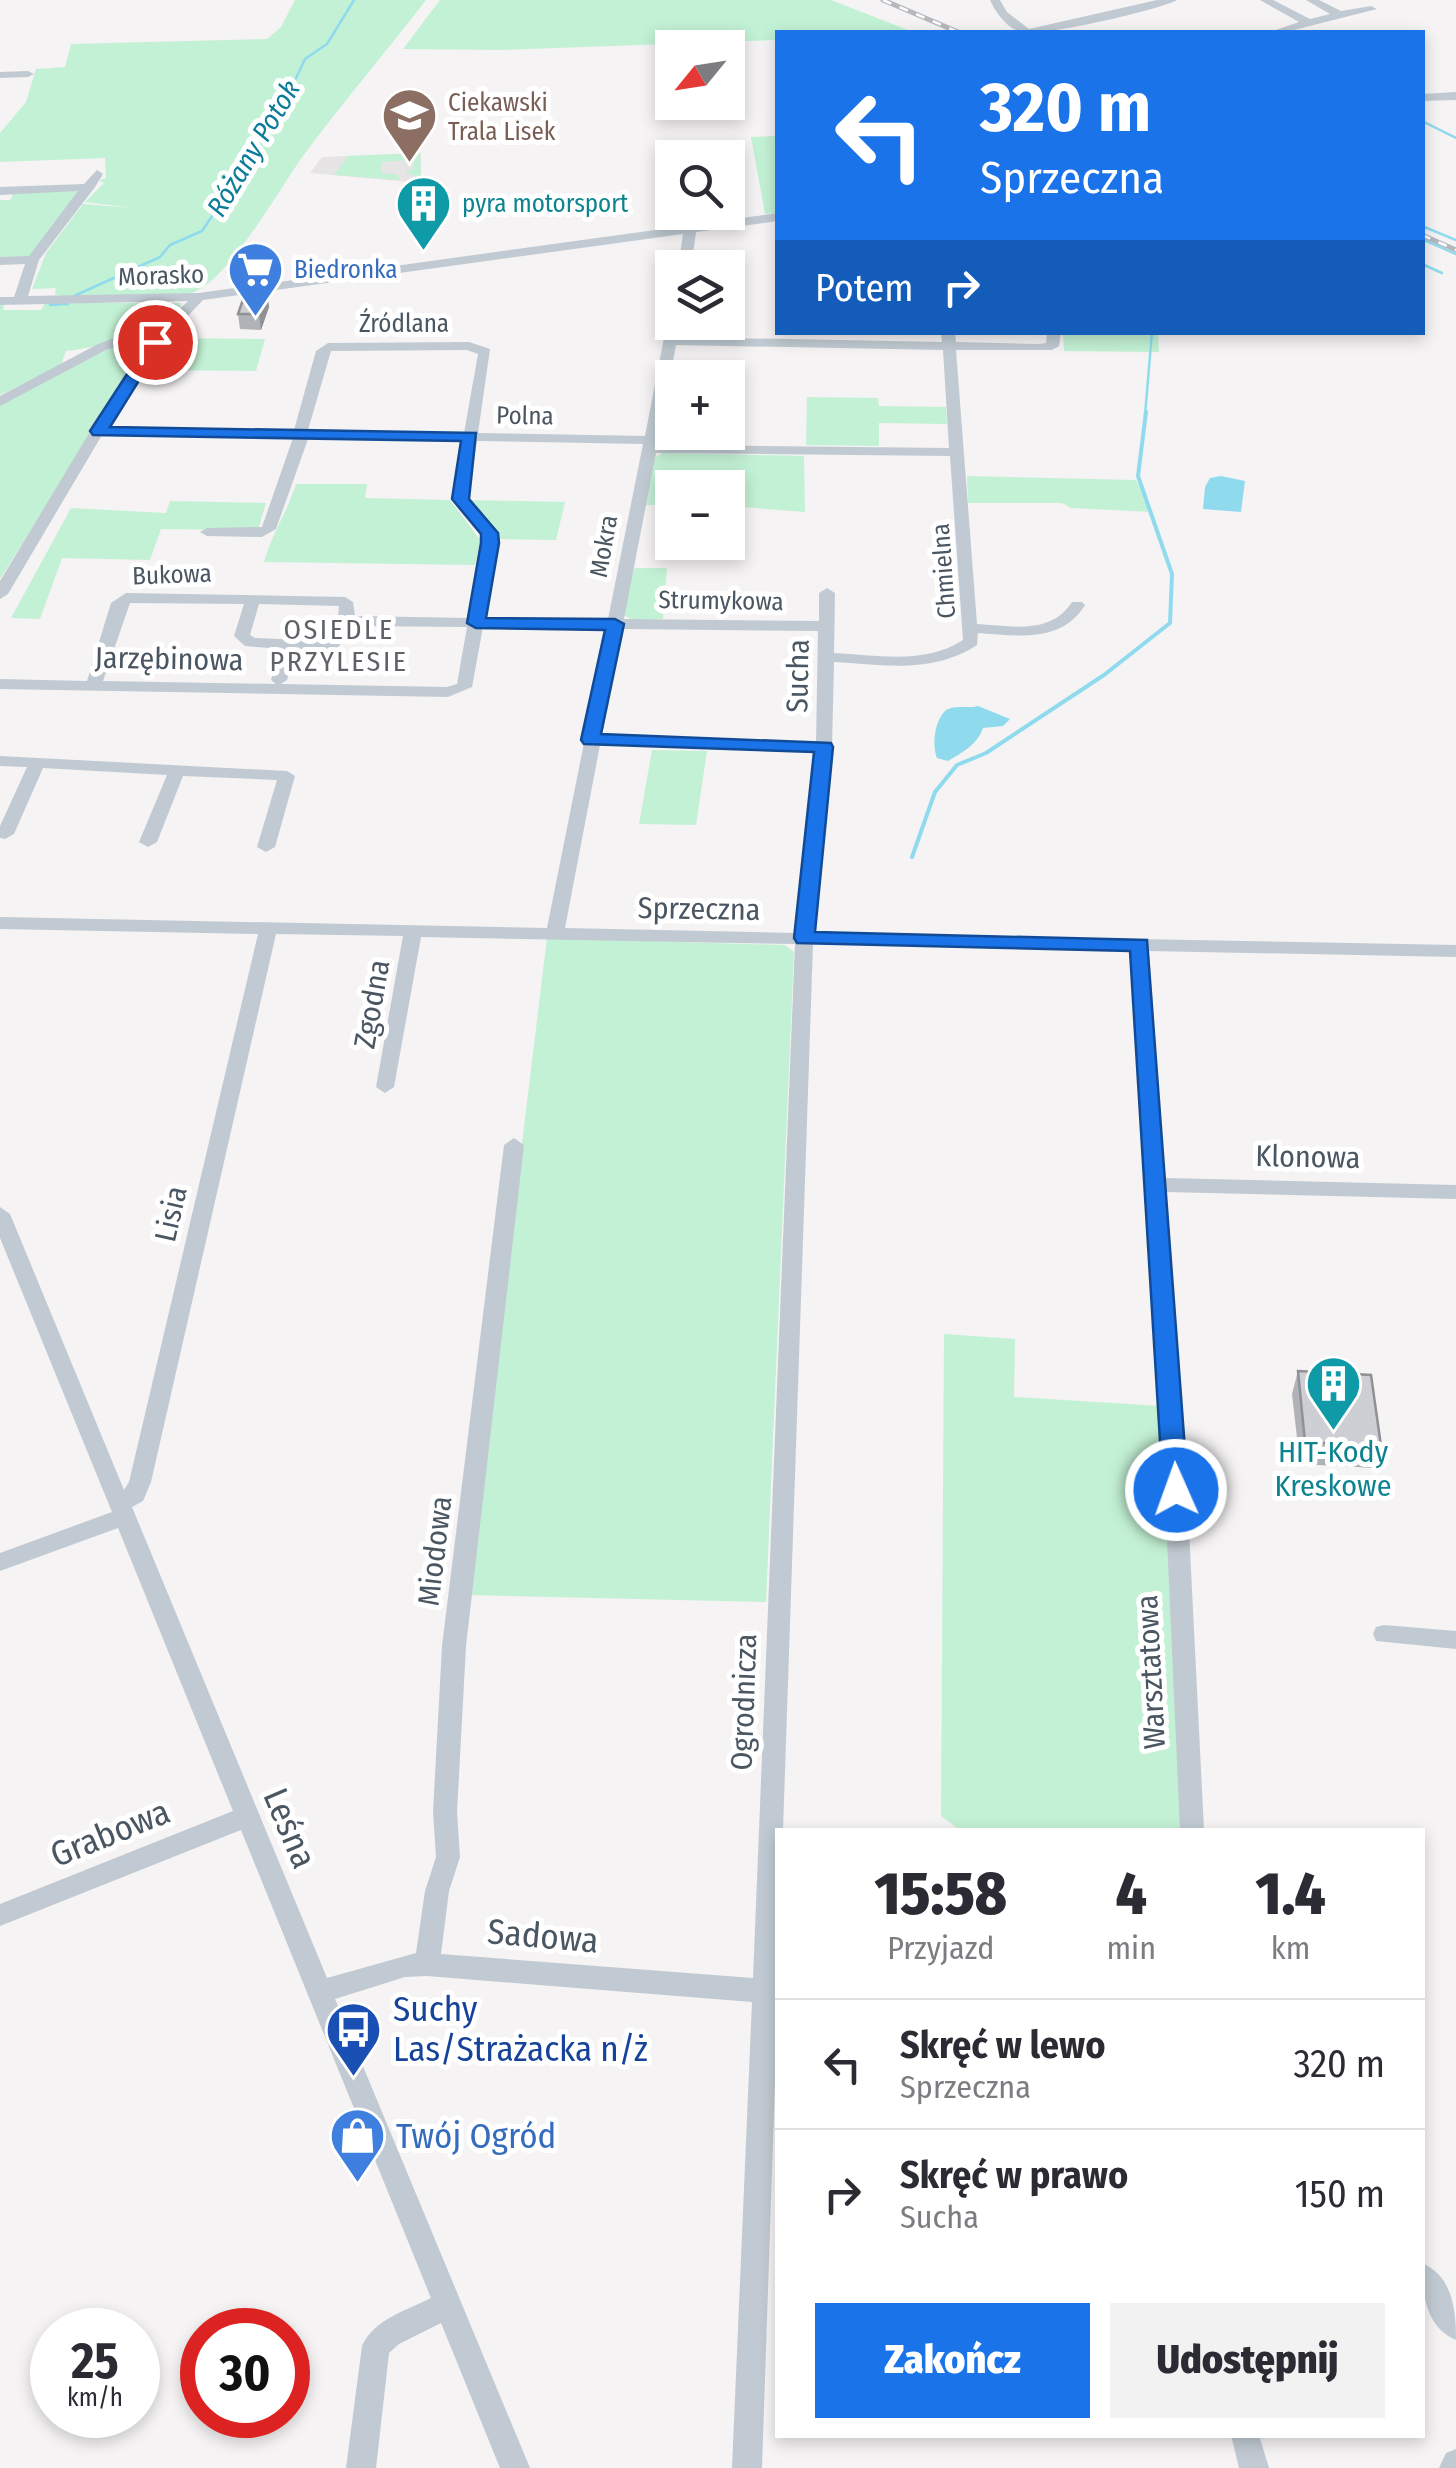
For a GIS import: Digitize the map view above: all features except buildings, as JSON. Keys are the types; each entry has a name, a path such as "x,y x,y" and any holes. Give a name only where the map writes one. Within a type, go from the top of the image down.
{"street":[{"path":"996,0 1002,14 1025,30"},
{"path":"1037,30 1172,0"},
{"path":"1265,0 1309,23"},
{"path":"1311,0 1340,15"},
{"path":"1282,30 1371,3"},
{"path":"0,75 28,74"},
{"path":"1425,98 1456,96"},
{"path":"20,300 33,260 97,174"},
{"path":"0,191 89,188"},
{"name":"Morasko","path":"745,222 775,217"},
{"name":"Morasko","path":"0,300 198,298 683,230"},
{"path":"0,260 33,260"},
{"path":"0,594 130,377 198,298"},
{"path":"0,402 118,340 148,332 165,334"},
{"path":"670,343 948,339 1040,348 1052,346 1054,335"},
{"name":"Chmielna","path":"826,657 938,659 956,655 971,642 948,339"},
{"name":"Mokra","path":"555,934 671,340"},
{"name":"Źródlana","path":"300,434 322,352 328,347 469,346 485,352 470,437"},
{"name":"Polna","path":"98,431 470,437 956,452"},
{"path":"207,532 262,533 269,529 289,480 301,443 300,434"},
{"path":"470,437 460,499 489,533 490,543 476,623"},
{"name":"Sucha","path":"804,938 824,747 827,593"},
{"name":"Bukowa","path":"94,685 119,603 126,598 253,600"},
{"path":"253,600 345,602 346,621 337,642 330,646 245,641 242,636 253,600"},
{"path":"970,628 1032,630 1059,625 1074,614 1078,605"},
{"name":"Strumykowa","path":"346,621 826,626"},
{"name":"Jarzębinowa","path":"0,684 457,691 464,687 476,623"},
{"path":"279,680 288,644"},
{"path":"591,740 824,747"},
{"path":"0,761 287,776 266,847"},
{"path":"4,834 37,763"},
{"path":"148,842 177,770"},
{"name":"Sprzeczna","path":"0,922 1456,951"},
{"name":"Lisia","path":"122,1511 136,1495 140,1482 268,928"},
{"name":"Zgodna","path":"385,1088 413,931"},
{"name":"Ogrodnicza","path":"747,2468 769,1986 804,938"},
{"name":"Warsztatowa","path":"1140,945 1174,1450 1192,1828"},
{"name":"Miodowa","path":"426,1964 437,1892 448,1856 445,1812 454,1646 514,1145"},
{"name":"Klonowa","path":"1158,1185 1456,1192"},
{"name":"Leśna","path":"0,1214 514,2468"},
{"path":"0,1562 122,1511"},
{"path":"1384,1634 1456,1640"},
{"name":"Grabowa","path":"0,1915 247,1816"},
{"name":"Sadowa","path":"320,1992 404,1965 426,1964 769,1986"},
{"path":"1425,2281 1456,2326"},
{"path":"361,2468 376,2346 388,2334 448,2305"},
{"path":"1247,2438 1254,2468"}],"shaded area":[{"path":"421,153 421,183 310,173 322,157"}],"green space":[{"path":"295,0 426,0 303,156 238,252 208,284 183,295 152,298 72,297 55,295 56,288 32,289 46,253 83,204 134,208 85,202 104,183 99,180 106,178 105,158 0,162 0,133 26,102 36,69 65,67 71,44 267,39 281,27"},
{"path":"440,0 831,0 908,30 775,30 775,40 745,41 745,30 655,30 655,44 403,49"},
{"path":"775,136 775,213 765,214 751,137"},
{"path":"420,153 421,176 407,174 407,170 414,169 414,161 410,160 381,162 382,174 397,174 400,180 334,175 348,156"},
{"path":"79,192 32,256 0,259 0,200 10,200 13,194"},
{"path":"45,303 180,303 181,307 144,331 66,351 62,362 65,364 0,395 0,305 4,305 3,310 41,310"},
{"path":"1063,335 1158,335 1159,352 1064,351"},
{"path":"132,337 149,341 0,579 0,404"},
{"path":"175,338 265,339 256,371 156,370"},
{"path":"807,397 878,398 879,406 946,407 947,424 879,423 879,446 806,445"},
{"path":"663,453 804,456 805,512 745,507 745,470 655,470 655,505 645,505 654,458"},
{"path":"967,476 1136,480 1152,512 1071,508 1062,503 968,503"},
{"path":"296,484 367,484 365,498 450,500 481,541 475,565 264,562"},
{"path":"467,500 565,502 556,540 500,539"},
{"path":"170,501 266,503 258,530 161,529 150,560 62,558 40,619 11,618 71,508 166,513"},
{"path":"635,568 667,568 663,619 634,621 622,614 628,580"},
{"path":"652,750 707,751 696,825 639,824"},
{"path":"547,938 785,945 794,952 766,1602 467,1595"},
{"path":"944,1334 1015,1339 1014,1397 1161,1406 1184,1828 957,1828 941,1816"}],"water":[{"path":"1210,478 1245,481 1241,512 1203,509 1205,487"},
{"path":"978,706 1010,719 1003,726 983,728 973,744 948,761 937,758 935,734 941,716 953,708"}],"waterway":[{"name":"Różany Potok","path":"74,296 160,257 170,245 202,231 276,121 305,59 327,44 354,0"},
{"path":"1425,122 1456,138"},
{"path":"1425,227 1456,240"},
{"path":"1425,240 1456,254"},
{"path":"1425,265 1442,273"},
{"name":"Różany Potok","path":"50,305 68,304"},
{"path":"1145,415 1152,335"},
{"path":"912,857 935,792 957,765 986,753 1104,675 1170,623 1172,574 1138,476 1146,412"}],"railway":[{"path":"883,0 953,30"},
{"path":"1425,236 1456,250"}],"place":[{"name":"Ciekawski Trala Lisek","path":"409,165"},
{"name":"pyra motorsport","path":"423,252"},
{"name":"Biedronka","path":"255,318"},
{"name":"HIT-Kody Kreskowe","path":"1333,1433"},
{"name":"Suchy Las/Strażacka n/ż","path":"354,2078"},
{"name":"Twój Ogród","path":"357,2185"}],"district":[{"name":"OSIEDLE PRZYLESIE","path":"339,645"}],"route":[{"path":"155,342 98,431 470,437 460,499 489,533 490,543 476,623 615,624 591,740 824,747 804,938 1140,945 1176,1490"}]}
